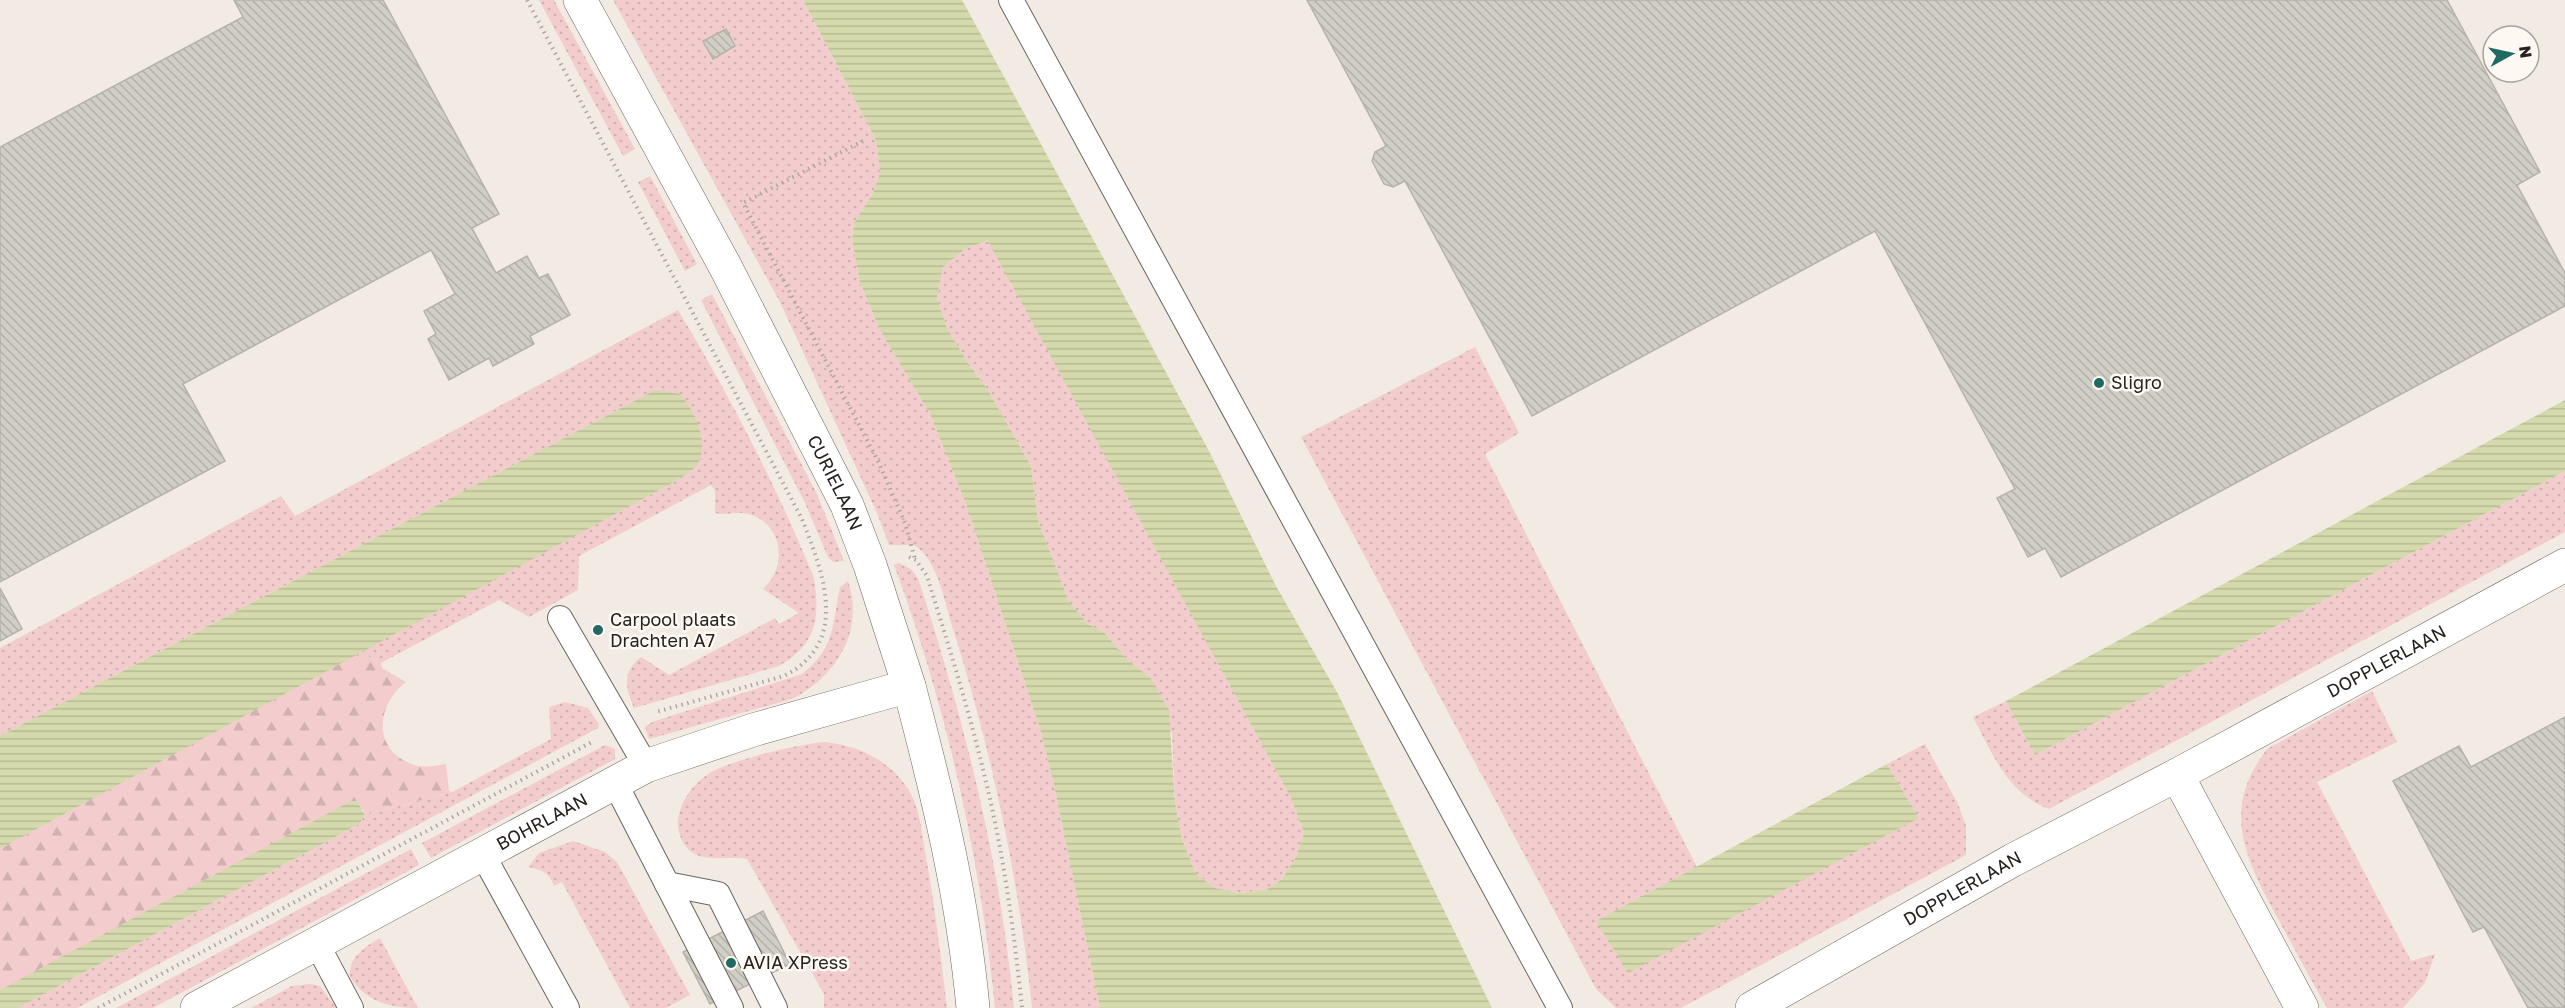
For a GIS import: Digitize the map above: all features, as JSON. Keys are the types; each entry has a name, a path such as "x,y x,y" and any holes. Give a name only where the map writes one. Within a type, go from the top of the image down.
{"street":[{"name":"CURIELAAN","path":"580,0 731,276 842,495 870,565 909,686 936,787 956,877 973,1008"},
{"name":"DOPPLERLAAN","path":"1752,1008 2013,860 2177,775 2565,565"},
{"name":"BOHRLAAN","path":"197,1008 646,766 742,734 909,686"},
{"path":"2177,775 2302,1008"}],"lane":[{"path":"1011,0 1560,1008"},
{"path":"560,618 646,766"},
{"path":"615,783 730,1008"},
{"path":"483,855 567,1008"},
{"path":"667,884 718,894 775,1008"},
{"path":"317,944 351,1008"}],"path":[{"path":"863,141 743,203 879,463 905,523 916,560"}],"green space":[{"path":"539,0 554,0 635,149 623,156"},
{"path":"613,0 803,0 876,140 880,173 873,193 854,223 852,238 860,283 880,330 930,414 966,504 1040,729 1053,780 1100,1008 1032,1008 1012,864 992,769 935,571 922,552 914,545 889,545 877,513 780,302"},
{"path":"650,176 697,264 685,271 638,182"},
{"path":"989,241 1291,798 1304,833 1296,857 1282,879 1266,890 1240,893 1215,888 1196,874 1182,839 1175,803 1172,734 1150,677 1127,660 1104,632 1088,624 1069,602 1038,520 1031,466 988,390 966,360 947,328 937,298 943,267 966,248"},
{"path":"712,294 817,494 844,561 833,562 828,557 805,503 701,300"},
{"path":"678,310 751,441 814,578 816,618 813,629 801,649 792,658 779,666 634,708 627,681 630,669 641,657 669,675 775,618 779,624 799,613 763,589 771,580 779,560 776,538 771,529 752,515 715,513 715,490 711,485 579,556 578,590 529,617 499,600 381,663 360,652 676,481 697,465 655,390 0,736 0,648 281,496 295,516"},
{"path":"1475,347 1519,433 1485,454 1697,867 1596,921 1919,818 1887,764 1925,744 1958,804 1966,826 1966,855 1681,1008 1616,1008 1596,989 1301,437"},
{"path":"2565,471 2565,532 2049,809 2034,802 2012,783 1995,759 1973,717 2006,701 2035,755"},
{"path":"899,563 911,569 918,578 965,737 1000,898 1014,1008 995,1008 980,895 959,784 930,673 894,565"},
{"path":"848,581 853,617 849,635 834,665 808,690 792,699 649,739 645,727 652,722 802,674 813,664 827,645 840,587"},
{"path":"360,652 381,663 382,668 406,682 389,701 385,712 384,735 389,746 397,756 414,765 427,767 446,764 449,791 452,792 365,815 363,809 0,990 0,849"},
{"path":"2372,691 2397,742 2317,782 2411,961 2435,954 2425,983 2403,1008 2327,1008 2256,875 2243,834 2241,814 2244,793 2253,771 2267,749"},
{"path":"565,702 588,708 599,724 598,728 77,1008 18,1008 359,824 365,815 452,792 551,739 549,707"},
{"path":"824,742 850,747 874,757 895,773 911,794 922,833 947,1008 824,1008 824,994 747,859 699,856 689,850 681,839 678,825 681,807 688,794 704,777 720,768 748,758 782,749"},
{"path":"605,745 615,749 615,759 431,858 422,843"},
{"path":"573,841 605,852 617,862 690,995 666,1008 630,1008 562,882 554,886 544,872 528,867 539,853"},
{"path":"411,849 419,865 153,1008 116,1008"},
{"path":"380,938 418,1008 388,1005 371,998 356,986 350,977 355,958 363,949"},
{"path":"310,984 320,986 336,1008 251,1008 292,986"}],"shaded area":[{"path":"803,0 962,0 1209,451 1276,586 1338,694 1492,1008 1100,1008 1053,780 1040,729 966,504 930,414 880,330 860,283 852,239 854,223 873,193 880,173 876,140","holes":["988,241 1291,798 1304,833 1296,857 1282,879 1266,890 1240,893 1215,888 1196,874 1182,839 1175,803 1169,710 1150,677 1127,660 1104,632 1088,624 1069,602 1038,520 1031,466 988,390 966,360 947,328 937,298 943,267 966,248"]},
{"path":"655,390 680,394 699,426 701,454 696,466 688,473 0,849 0,736"},
{"path":"2565,400 2565,471 2035,755 2006,701"},
{"path":"1887,764 1919,818 1628,973 1596,921"},
{"path":"351,801 357,801 365,815 359,824 18,1008 0,1008 0,990"}],"building":[{"path":"234,0 383,0 499,214 472,228 496,273 527,256 539,278 548,274 570,315 530,336 534,344 493,366 489,358 449,380 428,339 436,334 424,311 455,294 431,250 183,384 225,461 0,582 0,147 243,17"},
{"path":"1307,0 2447,0 2481,63 2481,84 2492,84 2540,172 2517,185 2565,273 2565,306 2061,577 2045,548 2028,557 1997,498 2015,489 1875,231 1532,416 1405,181 1393,187 1384,184 1372,161 1375,152 1386,146"},
{"path":"726,29 735,46 713,59 703,41"},
{"path":"0,588 22,629 0,641"},
{"path":"2565,717 2565,1008 2528,1008 2484,927 2473,932 2393,781 2459,746 2471,767"},
{"path":"763,911 790,964 710,1004 683,952"}],"place":[{"name":"Sligro","path":"2099,383"},
{"name":"Carpool plaats Drachten A7","path":"598,630"},
{"name":"AVIA XPress","path":"731,963"}]}
